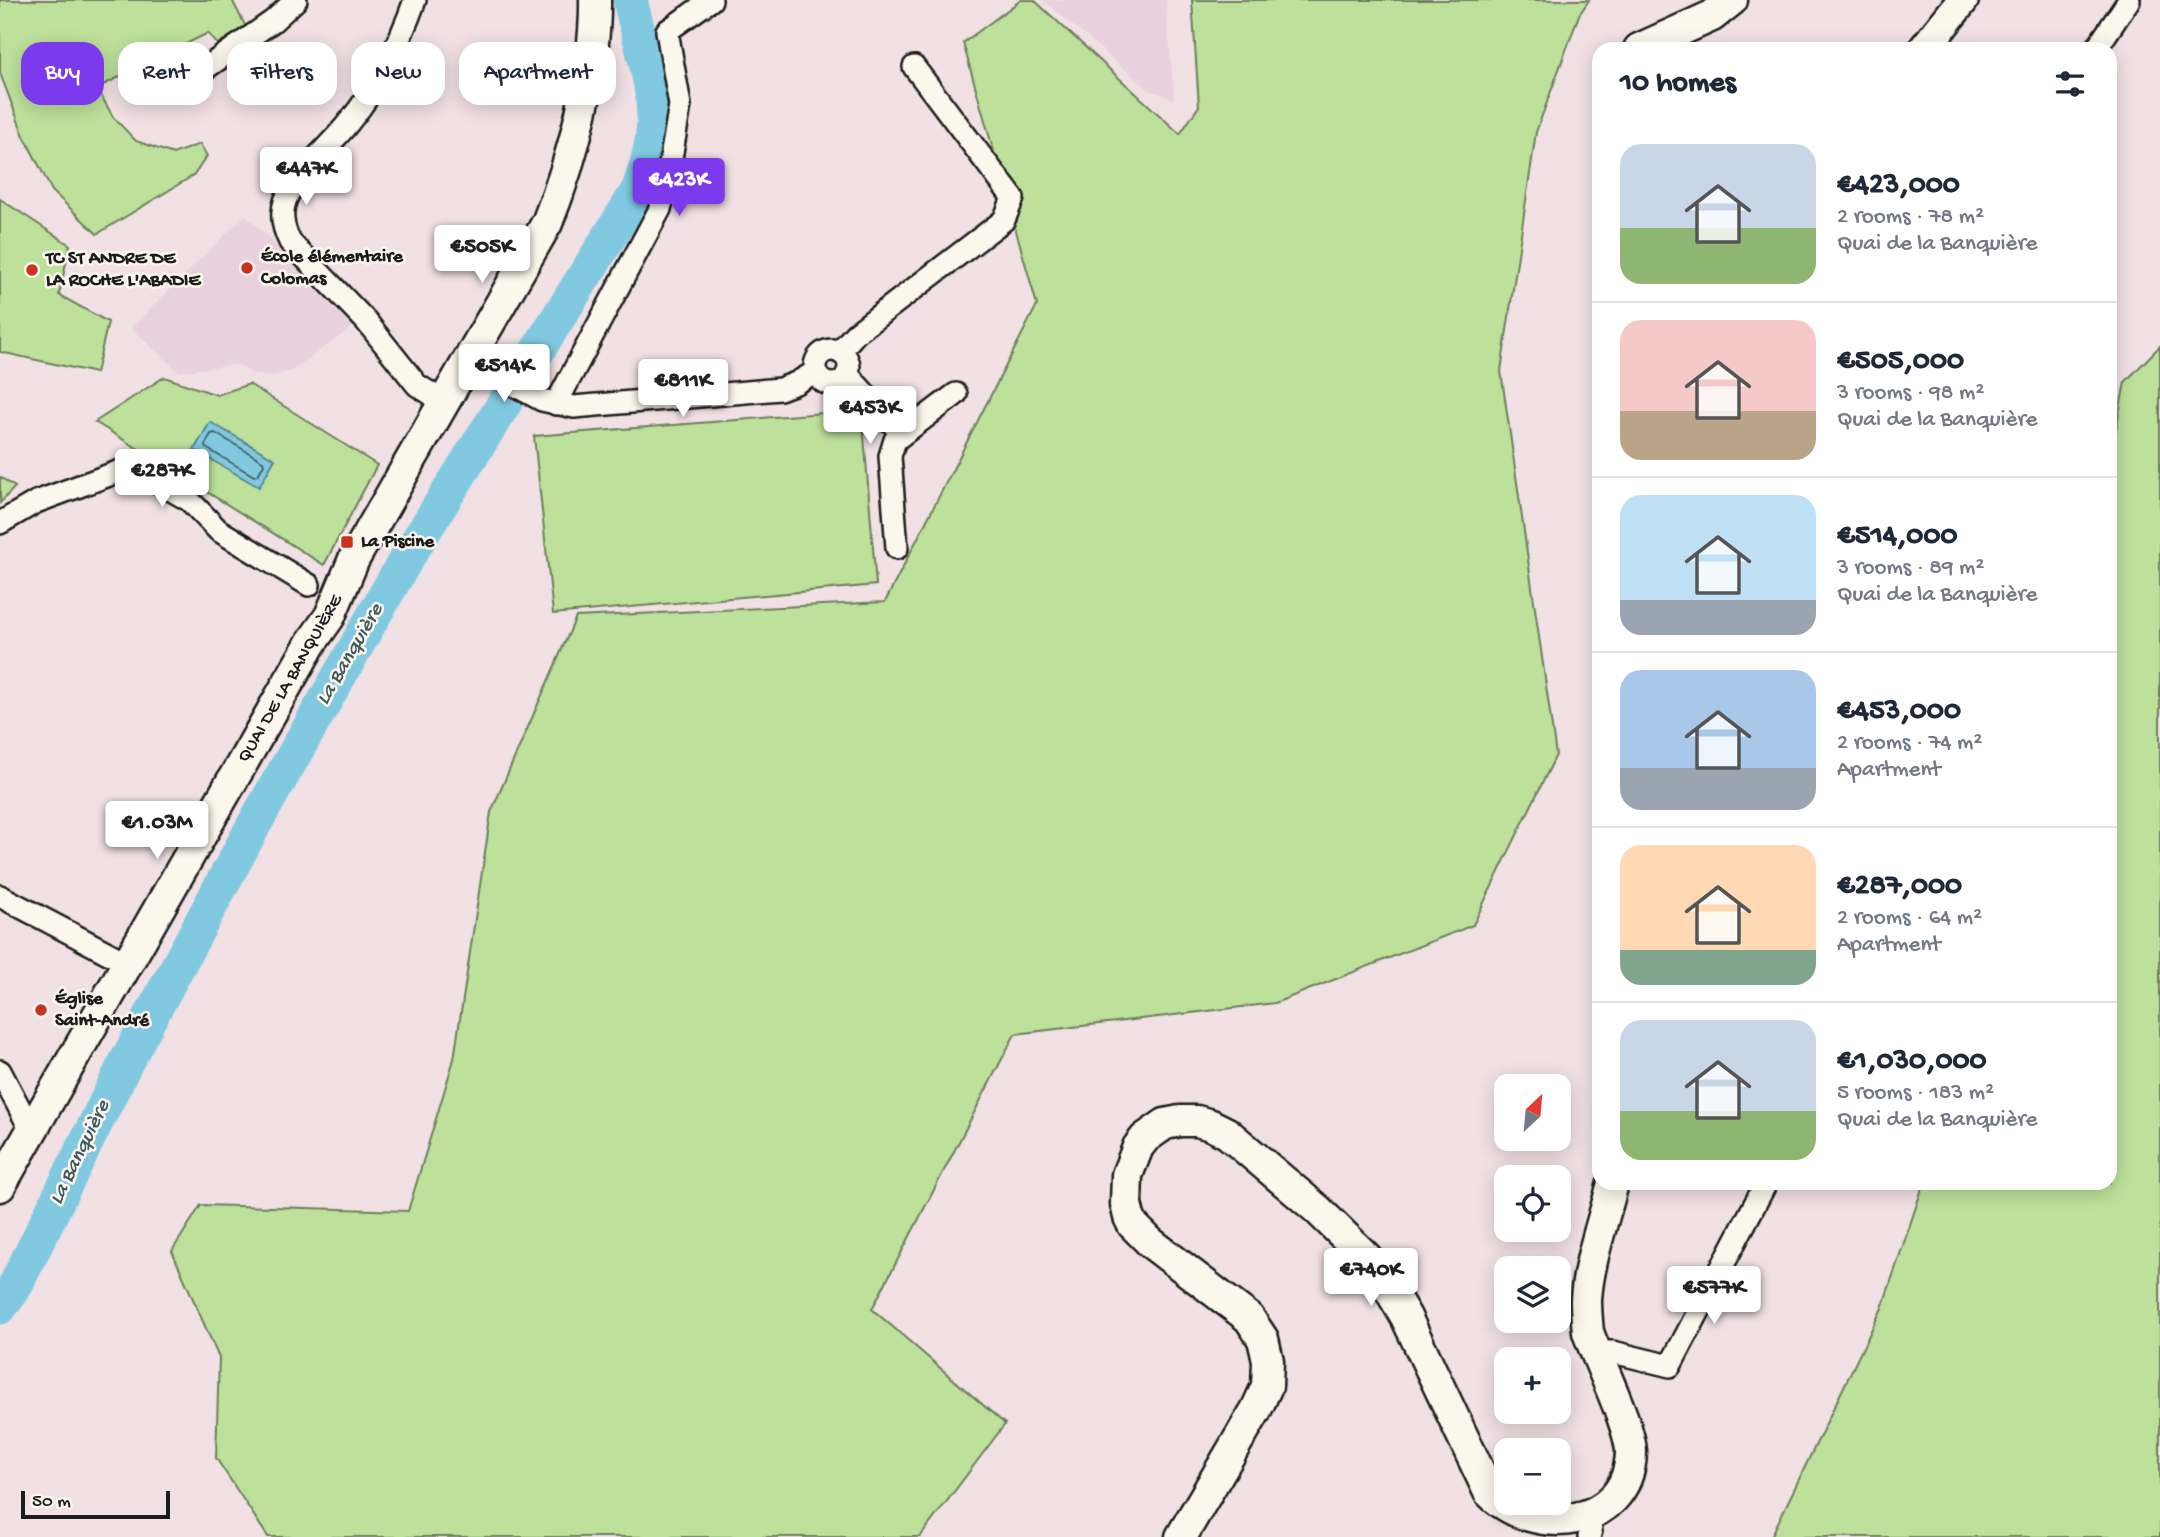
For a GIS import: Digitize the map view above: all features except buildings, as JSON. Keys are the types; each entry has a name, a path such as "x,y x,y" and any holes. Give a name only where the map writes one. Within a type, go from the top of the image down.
{"street":[{"path":"213,63 273,21 296,0"},
{"path":"415,0 409,18 378,80 351,121 292,187 283,208 282,226 290,242 366,321 417,385 444,402"},
{"name":"QUAI DE LA BANQUIÈRE","path":"0,1186 311,643 330,616 354,559 444,402 477,365 559,194 580,114 593,35 595,0"},
{"path":"549,402 660,209 680,105 667,32 711,0"},
{"path":"1654,42 1712,16 1732,0"},
{"path":"1930,42 1964,0"},
{"path":"2101,42 2129,0"},
{"path":"839,352 856,333 1004,220 1013,198 915,67"},
{"path":"847,374 839,382 828,384 815,372 818,356 828,351 839,352 846,359 847,374 902,434"},
{"path":"477,365 549,402 574,407 770,390 796,383 815,372"},
{"path":"897,548 890,456 895,440 957,394"},
{"path":"0,523 36,502 131,467 189,500 218,530 309,585"},
{"path":"0,896 127,963"},
{"path":"0,1071 32,1132"},
{"path":"1181,1537 1256,1410 1267,1386 1268,1361 1263,1339 1249,1318 1150,1243 1133,1226 1126,1204 1127,1175 1138,1147 1145,1138 1165,1124 1180,1121 1197,1121 1227,1133 1318,1210 1366,1257 1406,1317 1484,1483 1504,1509 1525,1521 1538,1524 1580,1522 1589,1527 1616,1496 1625,1480 1631,1451 1629,1437 1588,1332 1586,1299 1610,1190"},
{"path":"1595,1352 1613,1352 1670,1366 1762,1190"}],"shaded area":[{"path":"1043,0 1166,0 1174,99 1149,90"},
{"name":"École élémentaire Colomas","path":"245,215 360,322 291,371 272,376 253,374 238,364 179,372 131,328"}],"green space":[{"path":"0,0 234,0 246,27 217,44 208,33 190,42 118,42 118,78 104,85 104,42 21,42 21,105 104,105 104,101 113,117 136,141 173,154 200,144 207,156 194,175 97,234 52,191 24,136 0,73"},
{"path":"1021,0 1034,0 1180,134 1199,106 1192,0 1589,0 1579,15 1536,132 1501,371 1556,755 1473,925 1275,1003 1015,1034 872,1309 1005,1424 920,1537 268,1537 216,1458 219,1358 172,1251 201,1205 408,1211 454,1059 491,812 576,617 885,602 1037,305 963,43"},
{"name":"TC ST ANDRE DE LA ROCHE L'ABADIE","path":"0,199 70,245 59,295 108,322 96,373 0,352"},
{"path":"2160,346 2160,1537 1771,1537 1882,1308 1922,1190 2117,1190 2117,424 2125,382"},
{"path":"164,377 217,395 249,384 377,465 324,565 95,422"},
{"path":"862,410 876,585 553,614 534,436"},
{"path":"0,477 15,487 0,503"}],"water":[{"path":"210,422 275,459 259,487 194,450"}],"waterway":[{"name":"La Banquière","path":"0,1307 13,1290 125,1064 256,821 405,561 638,191 651,148 654,107 630,0"}],"place":[{"name":"École élémentaire Colomas","path":"247,268"},
{"name":"TC ST ANDRE DE LA ROCHE L'ABADIE","path":"32,270"},
{"name":"La Piscine","path":"347,542"},
{"name":"Église Saint-André","path":"41,1010"}]}
